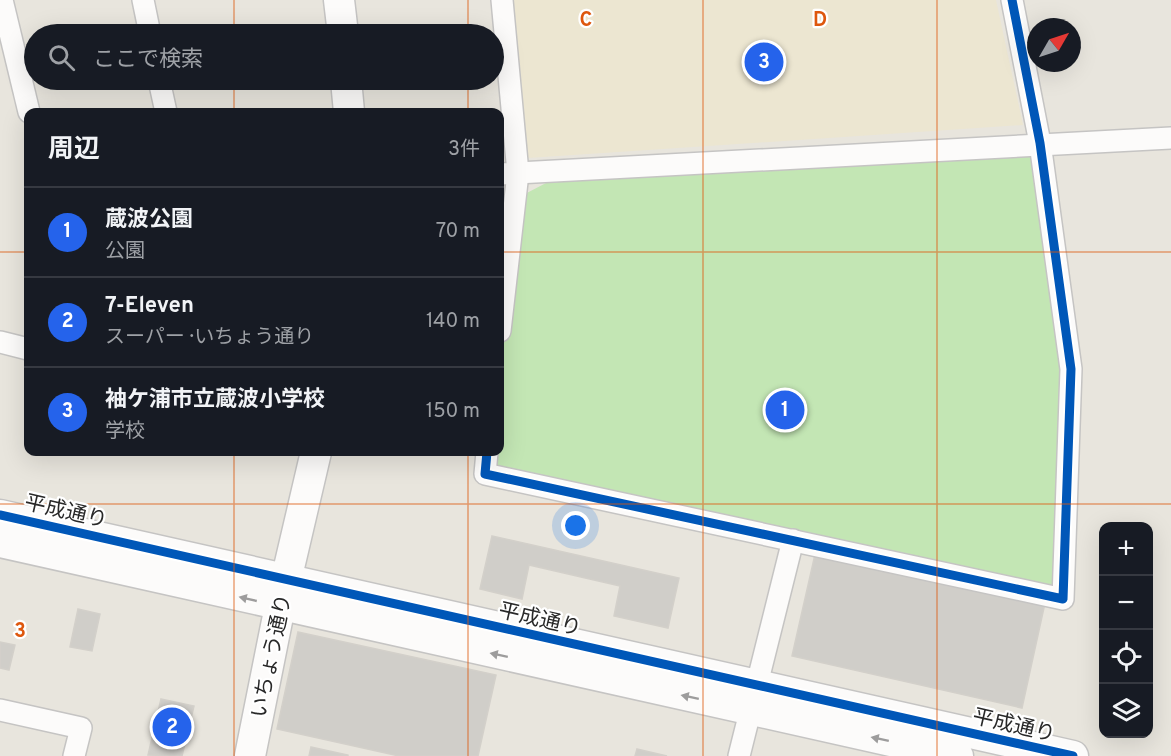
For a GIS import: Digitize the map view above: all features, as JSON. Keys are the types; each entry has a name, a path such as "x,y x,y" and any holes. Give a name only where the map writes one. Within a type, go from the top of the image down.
{"street":[{"path":"2,0 28,108"},
{"path":"143,0 148,24"},
{"path":"339,0 342,24"},
{"path":"502,0 503,24"},
{"path":"487,456 485,474 1063,599 1071,369 1040,143 1012,0"},
{"path":"504,49 509,173 504,261"},
{"path":"161,90 165,108"},
{"path":"347,90 349,108"},
{"path":"509,173 1040,143 1171,138"},
{"path":"0,342 24,348"},
{"name":"いちょう通り","path":"250,756 315,456"},
{"name":"平成通り","path":"0,515 284,593"},
{"path":"739,756 793,540"},
{"name":"平成通り","path":"0,542 284,593 755,698 1073,756"},
{"name":"平成通り","path":"755,698 958,756"},
{"path":"0,710 81,728 74,756"}],"shaded area":[{"path":"513,0 996,0 1023,125 528,158"}],"green space":[{"path":"1040,143 1071,369 1063,599 485,474 487,456 504,456 504,337 523,195 546,183"}],"building":[{"path":"492,536 679,578 668,628 614,616 620,586 529,565 522,599 480,589"},
{"path":"816,550 1045,603 1022,708 792,656"},
{"path":"78,609 100,614 92,651 70,647"},
{"path":"298,632 496,675 478,756 399,756 277,729"},
{"path":"0,642 15,645 9,670 0,668"},
{"path":"161,699 194,706 182,756 148,755"},
{"path":"311,747 348,755 348,756 309,756"},
{"path":"637,749 667,756 635,756"}],"cycle path":[{"path":"487,456 485,474 1063,599 1071,369 1040,143 1012,0"},
{"path":"0,515 1073,756"}],"place":[{"name":"袖ケ浦市立蔵波小学校","path":"764,62"},
{"name":"蔵波公園","path":"785,410"},
{"name":"7-Eleven","path":"172,727"}]}
